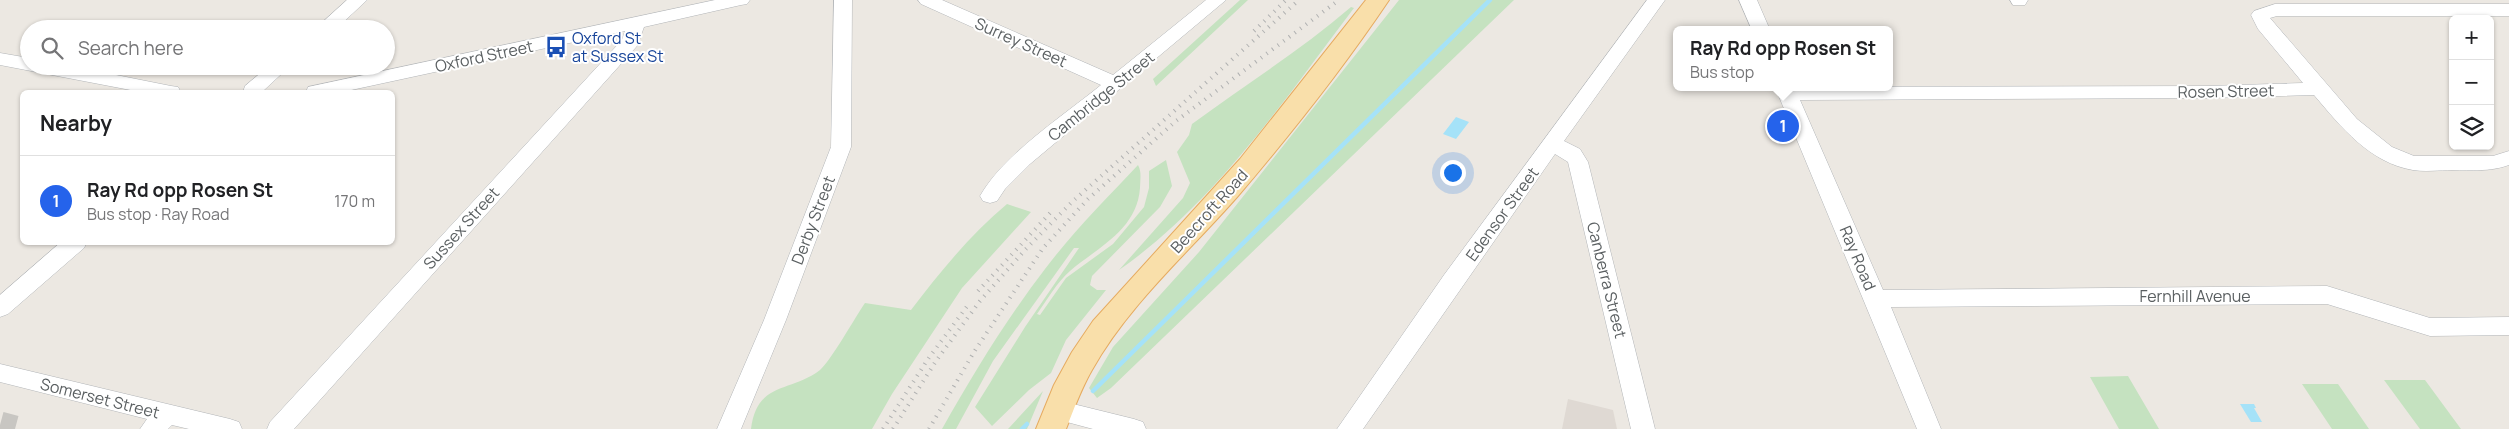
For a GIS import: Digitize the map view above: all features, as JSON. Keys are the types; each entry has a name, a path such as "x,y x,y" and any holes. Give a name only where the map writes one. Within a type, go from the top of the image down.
{"main road":[{"name":"Beecroft Road","path":"1054,419 1075,371 1102,330 1263,150 1378,0"}],"street":[{"path":"335,20 358,0"},
{"name":"Oxford Street","path":"395,75 741,0"},
{"name":"Derby Street","path":"728,429 775,320 841,147 843,0"},
{"name":"Surrey Street","path":"927,0 1115,84"},
{"name":"Cambridge Street","path":"990,196 998,184 1023,159 1217,0"},
{"name":"Edensor Street","path":"1349,429 1452,281 1656,0"},
{"path":"1748,0 1759,26"},
{"path":"2509,10 2275,10 2260,15 2265,25 2319,89 2362,138 2377,149 2414,163 2494,163 2509,158"},
{"name":"Sussex Street","path":"279,429 630,42 636,30 635,23"},
{"path":"0,59 20,62"},
{"path":"84,75 161,90"},
{"path":"252,90 270,75"},
{"name":"Oxford Street","path":"324,90 394,75"},
{"name":"Rosen Street","path":"1787,91 2209,92 2319,89"},
{"name":"Ray Road","path":"1787,91 1929,429"},
{"name":"Canberra Street","path":"1553,144 1573,154 1578,162 1643,429"},
{"path":"0,308 73,245"},
{"name":"Fernhill Avenue","path":"1876,299 2327,295 2430,327 2509,326"},
{"name":"Somerset Street","path":"0,373 159,422 230,429"},
{"path":"1054,419 1134,429"}],"shaded area":[{"path":"1568,399 1613,410 1617,429 1562,429"}],"green space":[{"path":"1240,0 1248,0 1156,86 1153,79"},
{"path":"1399,0 1514,0 1111,388 1097,398 1089,388 1113,347 1199,252"},
{"path":"1351,7 1354,8 1302,78 1217,182 1154,244 1119,270 1183,198 1190,183 1177,152 1189,135 1192,124 1293,53"},
{"path":"1166,160 1172,186 1160,207 1092,276 1090,285 1097,290 1106,290 1066,340 1051,373 1029,390 992,426 975,407 1025,327 1079,248 1074,248 993,361 956,429 942,429 1003,328 1045,269 1067,242 1138,165 1140,188 1132,215 1124,226 1104,245 1065,275 1037,314 1040,315 1066,278 1113,244 1144,207 1149,188 1149,171"},
{"path":"1007,204 1031,212 962,288 892,394 872,429 751,429 754,414 760,403 768,395 809,377 820,370 836,349 865,303 911,310 956,254 980,228"},
{"path":"2128,376 2159,429 2119,429 2090,377"},
{"path":"2384,380 2425,380 2461,429 2420,429"},
{"path":"2302,384 2338,384 2369,429 2332,429"},
{"path":"1043,391 1027,429 1008,429"}],"water":[{"path":"1456,117 1469,122 1456,139 1443,134"},
{"path":"2240,404 2254,404 2256,408 2254,408 2262,422 2251,422"}],"waterway":[{"path":"1093,391 1490,0"},
{"path":"1022,429 1027,424"}],"tunnel":[{"path":"0,425 15,429"}],"railway":[{"path":"1254,31 1286,0"},
{"path":"893,429 936,361 980,301 1025,250 1073,201 1299,0"},
{"path":"929,429 974,352 1043,248 1088,199 1176,121 1339,0"},
{"path":"978,291 1051,212"},
{"path":"883,429 928,359 968,305"}],"place":[{"name":"Oxford St at Sussex St","path":"556,47"},
{"name":"Ray Rd opp Rosen St","path":"1783,126"}]}
